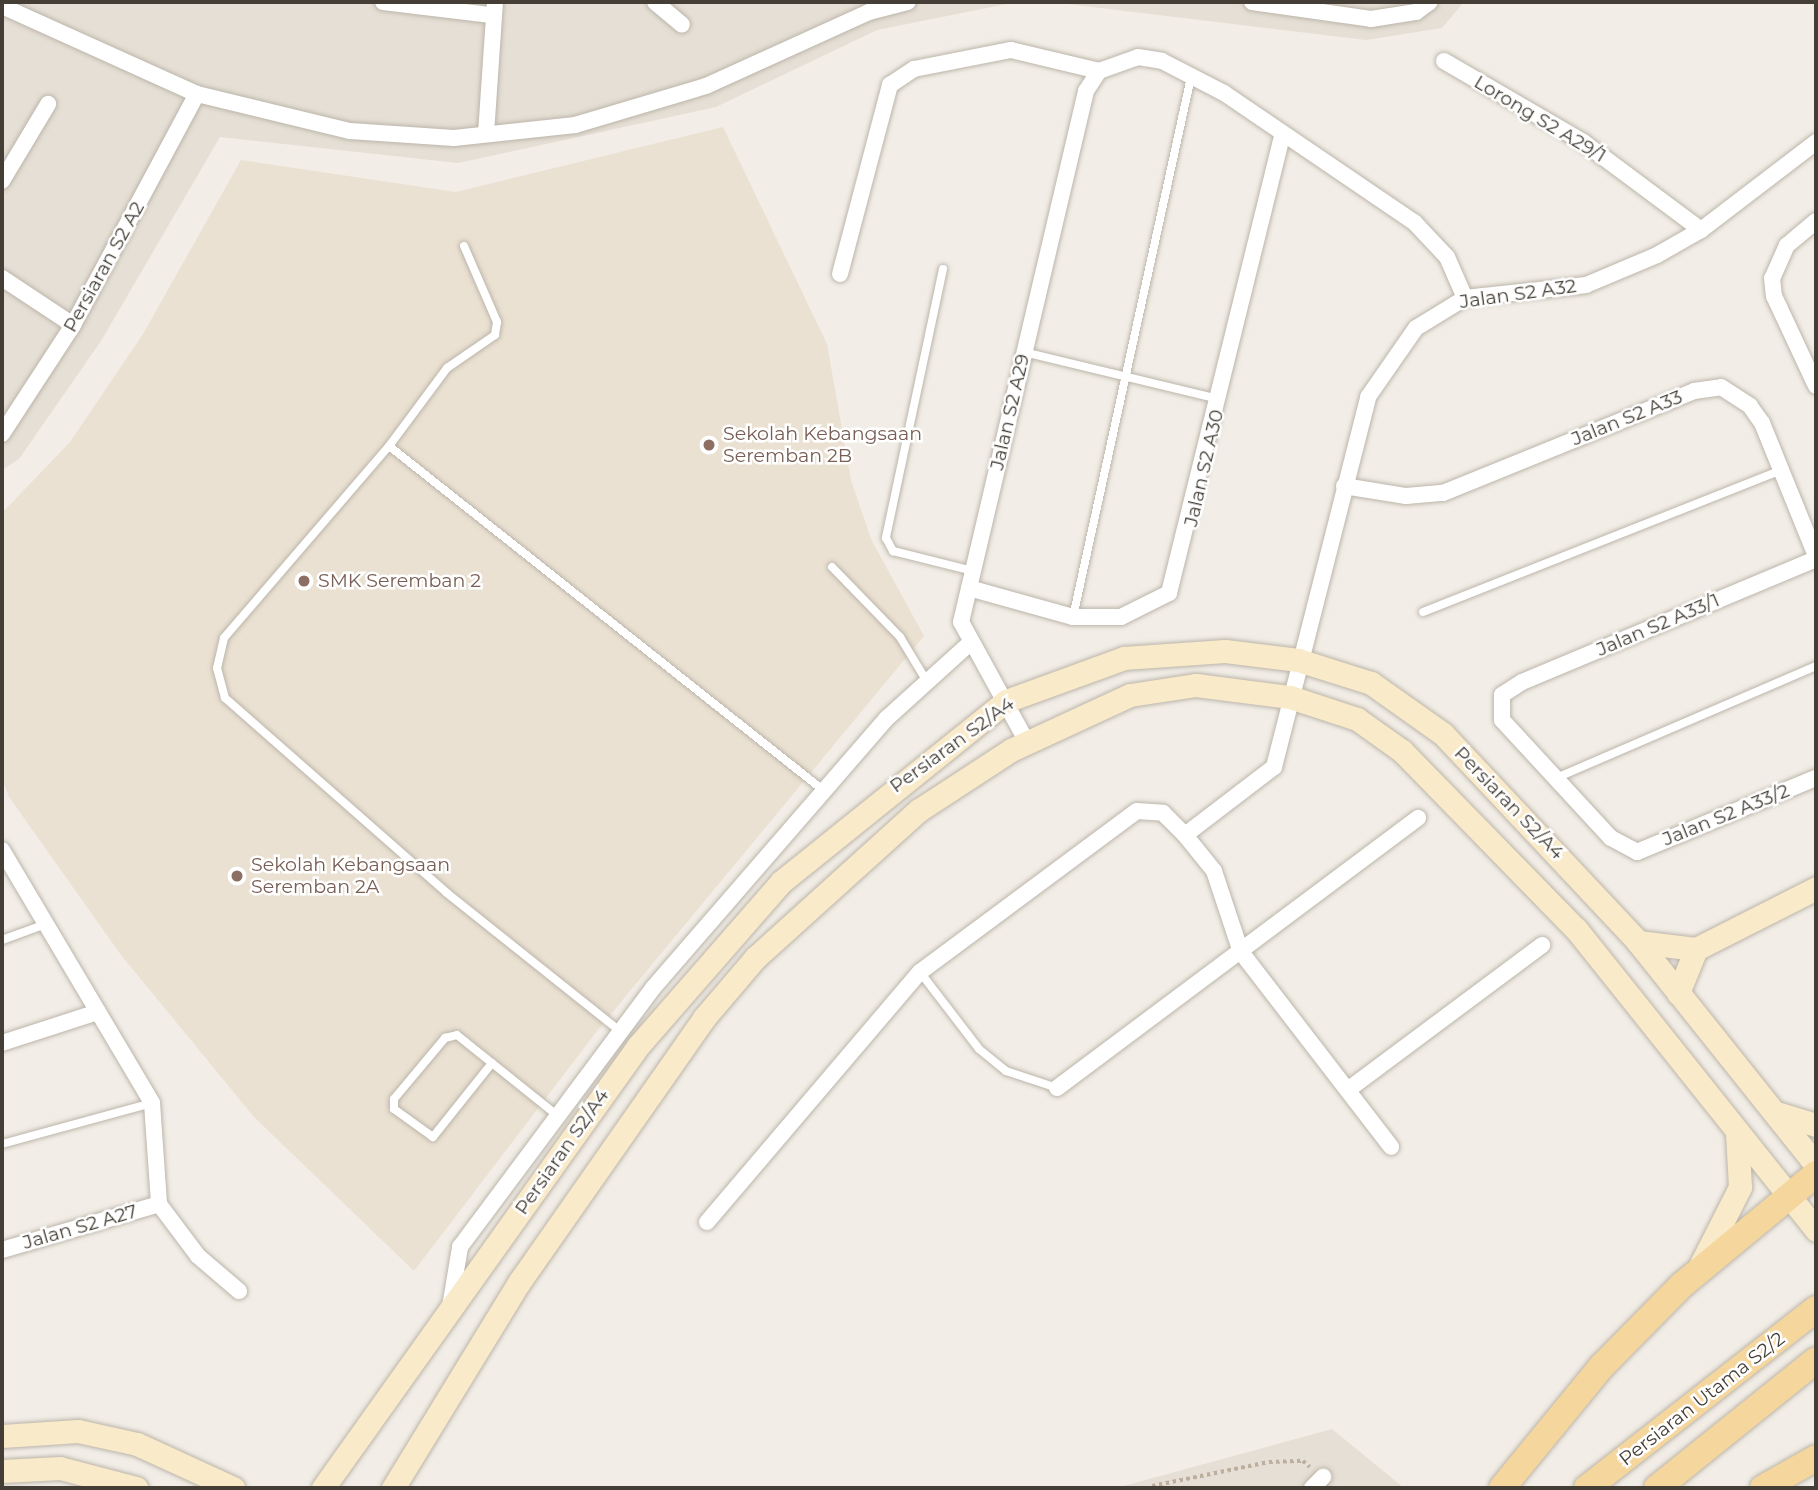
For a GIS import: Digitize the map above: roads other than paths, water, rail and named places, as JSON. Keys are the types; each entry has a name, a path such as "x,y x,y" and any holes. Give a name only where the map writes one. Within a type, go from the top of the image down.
{"main road":[{"name":"Persiaran S2/A4","path":"324,1488 638,1046 780,882 1006,701 1124,659 1225,651 1298,660 1370,683 1443,734 1638,942 1816,1166"},
{"name":"Persiaran S2/A4","path":"393,1488 520,1281 704,1018 836,878 919,810 1027,742 1130,695 1195,685 1290,697 1357,719 1433,780 1576,929 1816,1230"},
{"path":"1638,942 1696,949 1816,888"},
{"path":"1678,993 1696,949"},
{"path":"1774,1111 1816,1125"},
{"path":"1698,1269 1740,1187 1737,1131"},
{"path":"1502,1488 1602,1366 1698,1269 1816,1174"},
{"name":"Persiaran Utama S2/2","path":"1587,1488 1816,1309"},
{"name":"Persiaran Utama S2/2","path":"1657,1488 1816,1360"},
{"path":"2,1436 78,1431 137,1444 233,1488"},
{"path":"1763,1488 1816,1458"},
{"path":"2,1471 60,1468 136,1488"}],"street":[{"path":"383,2 493,8 486,134"},
{"path":"655,2 681,24"},
{"path":"2,6 197,94 350,131 486,134 575,125 706,86 867,7 908,2"},
{"path":"1252,2 1371,19 1416,12 1430,2"},
{"path":"840,274 890,85 914,69 1011,50 1099,71 1138,57 1192,74 1414,222 1447,257 1465,298"},
{"name":"Lorong S2 A29/1","path":"1444,61 1583,142 1701,230"},
{"name":"Jalan S2 A29","path":"1027,742 1006,701 969,644 961,622 1086,91 1099,71"},
{"name":"Persiaran S2 A2","path":"2,434 73,325 197,94"},
{"path":"2,181 48,104"},
{"name":"Jalan S2 A30","path":"971,580 1073,617 1121,617 1169,593 1220,399 1282,135"},
{"name":"Jalan S2 A32","path":"1185,835 1274,767 1298,660 1368,397 1384,366 1416,328 1465,298 1586,285 1701,230 1814,150"},
{"path":"1816,221 1787,245 1772,278 1774,296 1816,386"},
{"path":"2,278 73,325"},
{"name":"Jalan S2 A33","path":"1344,486 1406,496 1443,493 1694,391 1721,387 1750,406 1781,470 1816,557"},
{"name":"Jalan S2 A33/1","path":"1553,779 1502,720 1502,695 1816,557"},
{"path":"450,1313 460,1247 620,1031 822,790 926,680 969,644"},
{"name":"Jalan S2 A33/2","path":"1553,779 1611,838 1637,852 1816,778"},
{"path":"707,1222 920,972 1137,811 1163,813 1214,871 1241,952 1391,1147"},
{"path":"1057,1088 1418,818"},
{"path":"2,850 152,1103 159,1204 198,1256 239,1291"},
{"path":"1349,1089 1542,945"},
{"path":"2,1043 98,1012"},
{"path":"620,1031 638,1046"},
{"name":"Jalan S2 A27","path":"2,1250 159,1204"}],"lane":[{"path":"1073,617 1192,74"},
{"path":"464,246 497,322 495,335 447,368 389,446 224,638 217,668 225,698 447,893 620,1031"},
{"path":"943,269 886,538 893,551 971,580"},
{"path":"1024,352 1126,379 1220,399"},
{"path":"389,446 822,790"},
{"path":"1423,612 1781,470"},
{"path":"832,567 900,637 926,680"},
{"path":"1553,779 1816,666"},
{"path":"2,940 46,924"},
{"path":"920,972 979,1049 1006,1071 1057,1088"},
{"path":"492,1063 433,1136 394,1109 394,1099 450,1035 492,1063 557,1115"},
{"path":"2,1144 152,1103"}],"place":[{"name":"Sekolah Kebangsaan Seremban 2B","path":"709,445"},
{"name":"SMK Seremban 2","path":"304,581"},
{"name":"Sekolah Kebangsaan Seremban 2A","path":"237,876"}]}
